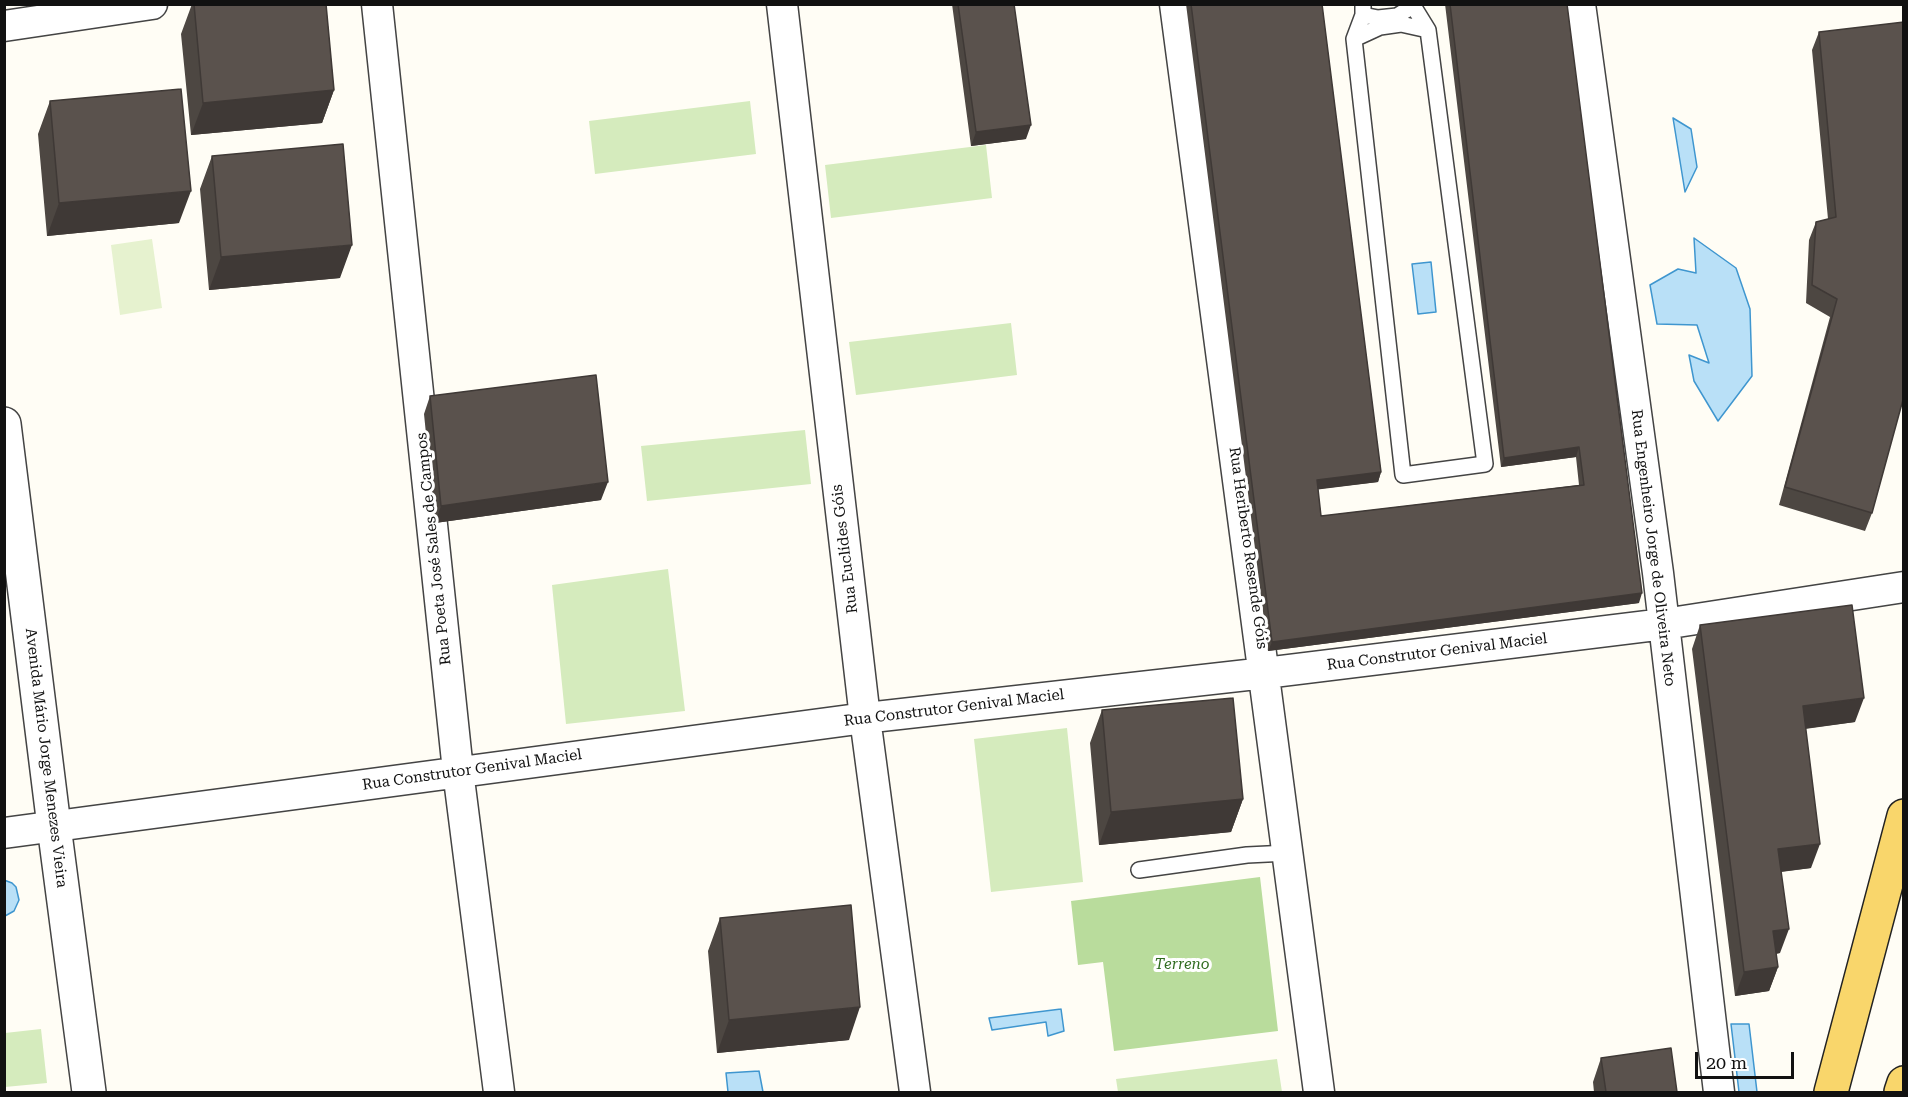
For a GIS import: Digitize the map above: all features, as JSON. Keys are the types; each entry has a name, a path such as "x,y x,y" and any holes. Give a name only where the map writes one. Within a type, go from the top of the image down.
{"main road":[{"path":"1831,1092 1904,816"},
{"path":"1901,1092 1904,1083"}],"street":[{"path":"4,26 152,4"},
{"name":"Rua Poeta José Sales de Campos","path":"376,4 458,771 499,1092"},
{"name":"Rua Euclídes Góis","path":"782,4 865,718 915,1092"},
{"name":"Rua Heriberto Resende Góis","path":"1175,4 1319,1092"},
{"name":"Rua Engenheiro Jorge de Oliveira Neto","path":"1581,4 1664,624 1719,1092"},
{"name":"Avenida Mário Jorge Menezes Vieira","path":"4,424 89,1092"},
{"name":"Rua Construtor Genival Maciel","path":"4,833 865,718 1264,673 1664,624 1904,587"}],"lane":[{"path":"1412,5 1428,30 1485,464 1403,475 1354,39 1363,10 1378,18 1397,16 1412,5"},
{"path":"1354,39 1380,27 1401,24 1428,30"},
{"path":"1139,870 1247,855 1288,853"}],"green space":[{"path":"750,101 756,154 595,174 589,121"},
{"path":"986,145 992,198 831,218 825,165"},
{"path":"152,239 162,308 120,315 111,245"},
{"path":"1011,323 1017,375 856,395 849,342"},
{"path":"805,430 811,484 647,501 641,446"},
{"path":"668,569 685,711 566,724 552,585"},
{"path":"1067,728 1083,882 991,892 974,739"},
{"name":"Terreno","path":"1260,877 1278,1031 1114,1051 1103,962 1078,965 1071,901"},
{"path":"41,1029 47,1083 5,1087 5,1033"},
{"path":"1277,1059 1282,1092 1118,1092 1116,1079"}],"water":[{"path":"1673,118 1691,129 1697,167 1685,192"},
{"path":"1694,238 1736,268 1750,309 1752,376 1718,421 1694,381 1689,355 1709,363 1697,325 1657,324 1650,285 1678,269 1696,273"},
{"path":"1431,262 1436,312 1418,314 1412,264"},
{"path":"4,880 16,887 19,900 14,911 5,916"},
{"path":"1061,1009 1064,1031 1048,1036 1046,1022 992,1030 989,1018"},
{"path":"1731,1024 1749,1024 1757,1092 1739,1092"},
{"path":"759,1071 763,1092 728,1092 726,1073"}],"building":[{"path":"194,4 326,4 334,90 203,103"},
{"path":"958,4 1014,4 1031,125 976,132"},
{"path":"1191,4 1322,4 1381,472 1317,480 1321,516 1584,485 1579,447 1504,458 1450,4 1567,4 1642,593 1272,642"},
{"path":"1904,22 1904,396 1872,513 1785,487 1837,299 1812,285 1816,222 1836,217 1819,32"},
{"path":"181,89 191,191 59,203 50,101"},
{"path":"343,144 352,245 221,257 212,156"},
{"path":"596,375 608,482 441,506 430,396"},
{"path":"1852,605 1864,698 1803,706 1820,844 1778,849 1789,929 1773,931 1778,967 1744,972 1700,625"},
{"path":"1233,698 1243,799 1111,812 1102,710"},
{"path":"851,905 860,1007 729,1020 720,918"},
{"path":"1671,1048 1677,1092 1606,1092 1601,1058"}]}
